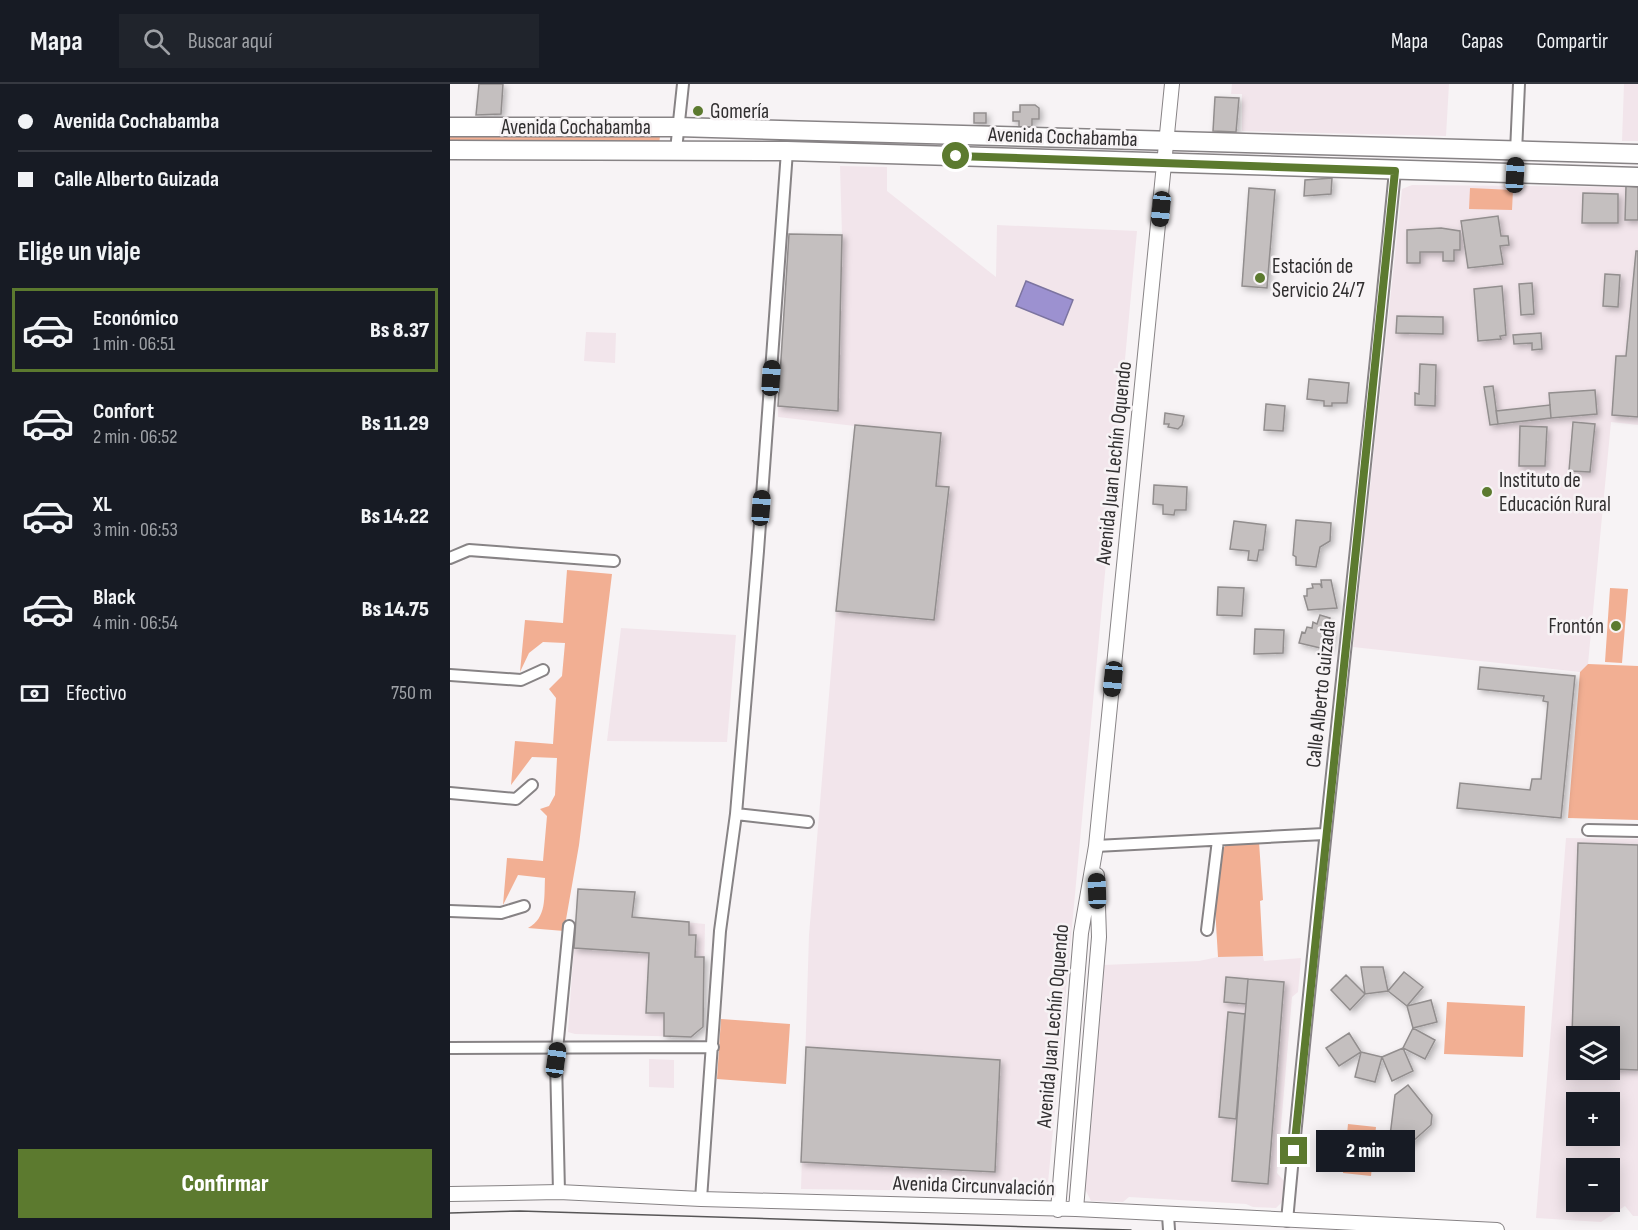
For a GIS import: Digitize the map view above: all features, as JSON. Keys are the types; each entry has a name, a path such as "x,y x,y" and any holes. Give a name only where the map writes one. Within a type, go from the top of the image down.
{"main road":[{"name":"Avenida Cochabamba","path":"450,127 677,127 1638,154"},
{"path":"885,154 886,134"},
{"name":"Avenida Cochabamba","path":"450,150 787,151 1638,177"}],"street":[{"path":"676,150 683,84"},
{"name":"Avenida Juan Lechín Oquendo","path":"1058,1210 1081,933 1096,846 1166,163 1172,84"},
{"path":"1515,175 1519,84"},
{"path":"701,1199 720,931 736,814 787,151"},
{"name":"Calle Alberto Guizada","path":"1287,1221 1324,834 1366,463 1395,171"},
{"path":"450,558 468,550 614,561"},
{"path":"450,675 521,680 543,670"},
{"path":"450,793 516,799 532,785"},
{"path":"736,814 808,822"},
{"path":"1588,830 1638,831"},
{"path":"1096,846 1324,834"},
{"path":"1207,930 1218,840"},
{"name":"Avenida Juan Lechín Oquendo","path":"1076,1209 1099,937 1096,846"},
{"path":"450,911 501,913 524,906"},
{"path":"559,1192 558,1047 569,926"},
{"path":"450,1048 713,1047"},
{"name":"Avenida Circunvalación","path":"450,1194 559,1192 701,1199 1076,1209 1497,1230"},
{"path":"1168,1215 1169,1230"}],"shaded area":[{"path":"1232,84 1449,84 1446,136 1242,131 1242,94 1231,94"},
{"path":"1624,84 1638,84 1638,141 1622,141"},
{"path":"450,135 660,136 659,145 450,143"},
{"path":"840,166 887,167 887,191 996,277 997,225 1137,231 1048,1183 1037,1192 801,1189 809,935 836,611 855,426 778,417 778,406 789,234 842,235"},
{"name":"Instituto de Educación Rural","path":"1412,185 1638,187 1638,425 1611,422 1588,664 1580,672 1353,647 1402,189"},
{"path":"1470,188 1513,190 1512,210 1469,209"},
{"path":"1026,281 1073,300 1063,325 1016,306"},
{"path":"586,332 616,333 615,363 584,361"},
{"path":"567,570 612,574 579,845 564,931 528,928 539,919 544,900 545,878 518,875 503,905 507,858 543,861 547,816 540,809 549,806 555,795 557,758 532,757 511,785 515,741 553,744 556,698 549,689 562,676 565,643 543,642 529,653 520,672 525,620 563,623"},
{"name":"Frontón","path":"1610,588 1628,589 1622,663 1605,662"},
{"path":"621,628 736,635 727,742 607,741"},
{"path":"1588,664 1638,666 1638,820 1568,818 1580,672"},
{"path":"1566,838 1638,839 1638,1216 1633,1216 1625,1206 1620,1209 1620,1158 1566,1158 1566,1212 1616,1212 1601,1222 1536,1218"},
{"path":"1259,842 1263,900 1260,901 1263,956 1218,957 1215,898 1217,867 1221,854 1226,845"},
{"path":"578,889 635,892 632,917 705,924 703,1027 691,1037 568,1032"},
{"path":"1263,956 1264,961 1301,958 1298,992 1292,997 1277,1173 1284,1181 1282,1202 1276,1208 1129,1197 1123,1202 1091,1201 1085,1189 1103,965"},
{"path":"1447,1002 1525,1006 1523,1057 1444,1054"},
{"path":"721,1019 790,1024 786,1084 717,1079"},
{"path":"649,1059 674,1060 674,1088 649,1087"},
{"path":"1348,1124 1376,1127 1371,1176 1343,1173"}],"building":[{"path":"479,84 503,84 501,114 476,115"},
{"path":"1215,97 1239,98 1236,132 1213,131"},
{"path":"1020,105 1035,105 1039,108 1039,119 1032,119 1032,127 1019,127 1019,121 1013,121 1013,112 1020,112"},
{"path":"974,113 986,113 986,123 974,123"},
{"path":"1332,178 1331,194 1304,196 1305,180"},
{"path":"1626,186 1638,187 1638,220 1625,220"},
{"path":"1249,188 1275,190 1267,288 1242,286"},
{"path":"1583,193 1618,194 1618,223 1582,223"},
{"path":"1498,216 1501,236 1508,236 1509,245 1500,246 1503,264 1468,268 1461,221"},
{"path":"1441,228 1460,231 1460,250 1454,250 1454,261 1443,261 1443,252 1420,252 1420,263 1407,263 1407,230"},
{"path":"789,234 842,235 838,411 778,406"},
{"path":"1636,251 1638,251 1638,417 1612,415 1616,356 1626,356"},
{"path":"1605,274 1620,275 1618,307 1603,306"},
{"path":"1532,283 1534,314 1521,315 1519,284"},
{"path":"1502,286 1506,335 1500,336 1501,339 1478,341 1474,289"},
{"path":"1397,316 1443,317 1443,334 1396,333"},
{"path":"1541,333 1542,349 1532,350 1532,343 1514,344 1513,335"},
{"path":"1420,364 1436,365 1435,406 1415,405 1415,393 1419,394"},
{"path":"1309,379 1349,383 1347,403 1332,403 1332,406 1324,406 1324,401 1307,399"},
{"path":"1493,386 1498,424 1490,425 1484,387"},
{"path":"1595,390 1597,414 1551,418 1549,393"},
{"path":"1266,404 1285,406 1283,431 1264,430"},
{"path":"1550,405 1551,418 1498,424 1496,411"},
{"path":"1165,413 1184,416 1182,425 1178,429 1168,427 1169,424 1164,424"},
{"path":"1573,422 1595,424 1590,472 1569,471"},
{"path":"855,425 941,433 936,486 949,487 934,620 836,611"},
{"path":"1520,426 1547,427 1545,466 1519,466"},
{"path":"1154,485 1187,487 1186,510 1175,510 1174,515 1163,514 1163,505 1153,504"},
{"path":"1296,520 1331,523 1330,541 1320,547 1316,567 1296,565 1296,557 1293,555"},
{"path":"1234,521 1266,525 1263,550 1259,550 1257,561 1248,560 1249,551 1230,549"},
{"path":"1321,580 1331,580 1337,608 1308,610 1304,596 1307,596 1307,589 1313,588 1312,584 1320,584 1322,588"},
{"path":"1218,587 1244,588 1242,616 1217,615"},
{"path":"1320,615 1330,618 1327,628 1334,630 1329,650 1299,643 1302,632 1305,633 1307,627 1312,628 1313,622 1317,624"},
{"path":"1255,629 1284,630 1283,653 1254,654"},
{"path":"1480,667 1575,676 1561,818 1457,808 1460,783 1530,790 1532,779 1541,779 1548,702 1543,701 1544,696 1478,689"},
{"path":"1578,843 1638,845 1638,1070 1620,1069 1620,1026 1572,1026"},
{"path":"578,889 635,892 632,917 689,922 689,935 696,935 695,957 704,957 703,1027 691,1037 664,1036 664,1013 646,1013 649,953 574,948"},
{"path":"1361,967 1383,967 1388,991 1365,994"},
{"path":"1404,972 1423,987 1407,1006 1388,991"},
{"path":"1346,975 1365,994 1350,1010 1331,990"},
{"path":"1226,977 1248,979 1246,1004 1224,1002"},
{"path":"1248,979 1284,982 1268,1184 1232,1181"},
{"path":"1431,1000 1437,1022 1413,1028 1407,1006"},
{"path":"1228,1012 1245,1014 1236,1119 1219,1117"},
{"path":"1413,1028 1435,1040 1425,1059 1403,1048"},
{"path":"1349,1033 1361,1052 1339,1066 1326,1048"},
{"path":"806,1047 1000,1060 995,1172 801,1162"},
{"path":"1403,1048 1413,1071 1392,1081 1382,1057"},
{"path":"1361,1052 1382,1057 1375,1082 1355,1077"},
{"path":"1408,1085 1432,1115 1431,1125 1402,1151 1390,1136 1395,1095"}],"tram line":[{"path":"450,1213 520,1211 1131,1230"}],"place":[{"name":"Gomería","path":"698,111"},
{"name":"Estación de Servicio 24/7","path":"1260,278"},
{"name":"Instituto de Educación Rural","path":"1487,492"},
{"name":"Frontón","path":"1616,626"}],"route":[{"path":"956,156 1395,171 1366,463 1324,834 1294,1151"}]}
